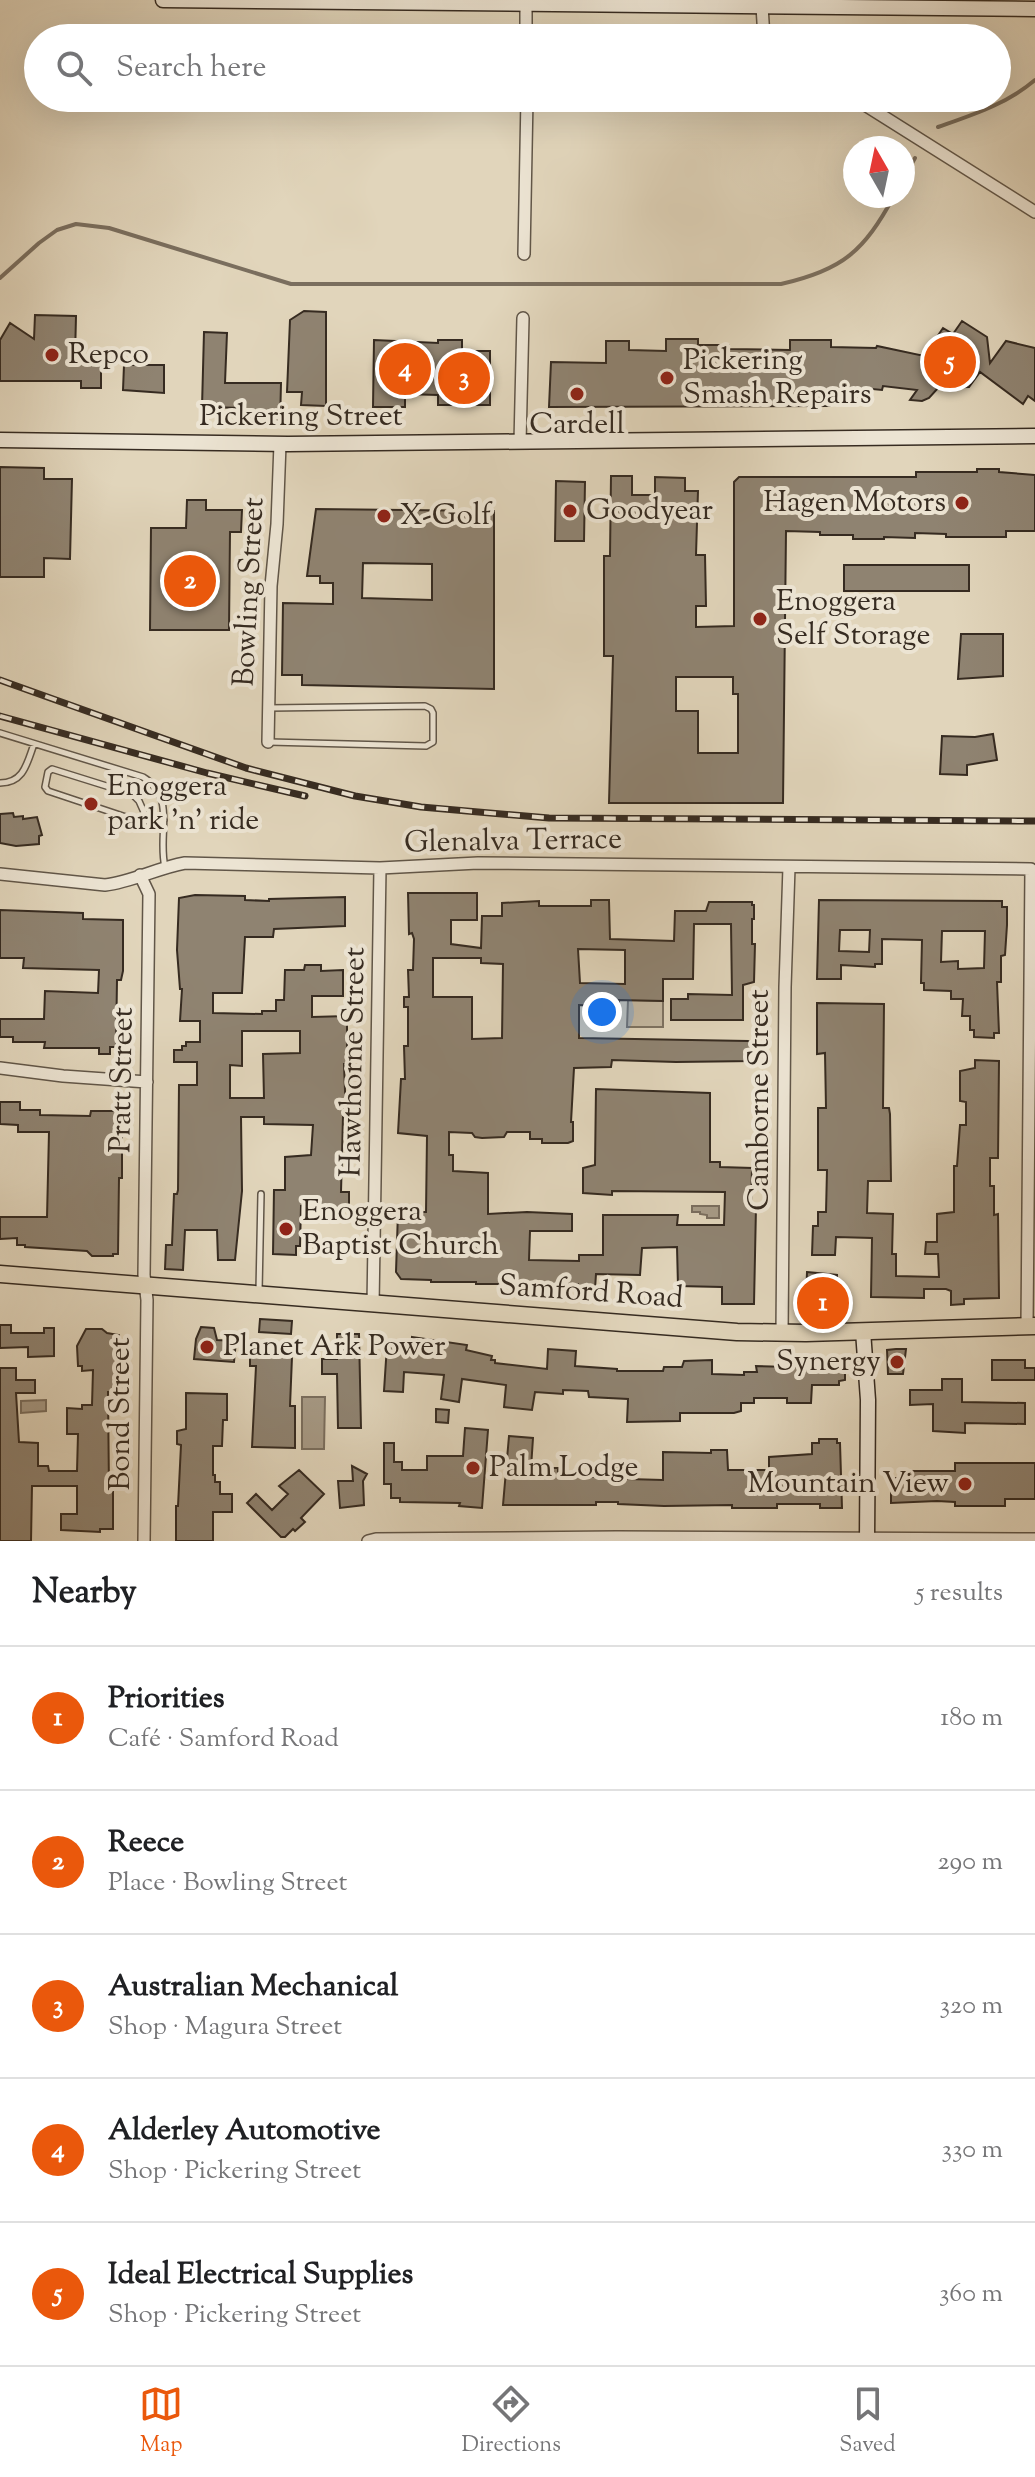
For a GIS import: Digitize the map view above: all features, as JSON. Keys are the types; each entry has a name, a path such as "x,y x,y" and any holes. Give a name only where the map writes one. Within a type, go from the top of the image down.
{"main road":[{"path":"163,0 762,6 964,4 1035,9"},
{"name":"Pickering Street","path":"0,440 280,444 1035,436"},
{"name":"Samford Road","path":"0,1274 782,1334 1031,1326"},
{"path":"863,1331 868,1400 867,1539"}],"street":[{"path":"526,4 526,24"},
{"path":"762,6 763,24"},
{"path":"524,254 527,112"},
{"path":"876,112 1035,212"},
{"path":"520,442 523,318"},
{"name":"Bowling Street","path":"268,742 271,586 280,444"},
{"name":"Glenalva Terrace","path":"0,874 105,885 185,863 380,868 478,863 1031,869 1031,1326"},
{"name":"Camborne Street","path":"782,1334 789,867"},
{"name":"Hawthorne Street","path":"373,1305 380,868"},
{"name":"Pratt Street","path":"140,875 149,894 145,1287"},
{"path":"0,1068 147,1082"},
{"name":"Bond Street","path":"144,1541 145,1287"},
{"path":"368,1541 602,1537 1035,1539"}],"lane":[{"path":"268,708 425,706 433,713 433,742 426,746 268,742"},
{"path":"0,733 143,777 153,783 162,795 164,820 161,852 165,867"},
{"path":"0,783 13,781 23,774 34,744"},
{"path":"147,819 139,801 132,794 52,769 48,772 45,787 48,791 134,820 164,820"},
{"path":"258,1296 261,1194"}],"shaded area":[{"path":"628,1000 663,1001 663,1027 627,1027"},
{"path":"692,1206 719,1206 719,1218 707,1218 700,1212 692,1212"},
{"path":"302,1397 325,1397 324,1449 302,1449"},
{"path":"46,1400 46,1411 21,1413 21,1401"}],"building":[{"path":"304,311 326,312 326,406 301,405 302,392 287,392 290,320"},
{"path":"35,315 76,316 75,357 101,358 101,388 81,388 81,381 0,381 0,340 10,323 34,339"},
{"path":"962,321 987,337 990,363 1006,341 1035,348 1035,401 1028,396 1023,404 980,372 969,387 938,388 922,401 910,400 917,390 883,386 882,390 862,388 861,397 831,396 830,406 549,407 551,362 606,363 606,341 629,341 629,350 666,351 666,339 698,339 698,345 729,345 729,349 790,350 790,340 831,340 831,347 877,346 924,356 943,328 953,334"},
{"path":"204,332 227,333 225,383 281,383 280,423 244,423 244,408 202,407"},
{"path":"374,340 438,343 438,340 462,340 462,351 490,351 490,405 438,405 438,395 405,394 405,407 373,407"},
{"path":"124,365 164,365 164,393 123,390"},
{"path":"0,467 44,468 44,479 72,479 70,559 44,558 44,577 0,577"},
{"path":"977,469 999,469 999,472 1035,475 1035,531 1006,531 1006,537 946,537 946,534 915,533 915,538 853,539 853,535 786,531 783,803 609,803 613,656 604,656 604,556 610,556 611,476 632,476 632,495 655,495 655,477 685,478 685,491 698,491 696,555 705,555 706,606 696,606 696,627 734,626 734,482 739,477 916,477 916,472 977,472","holes":["676,677 733,677 733,694 738,694 738,753 698,753 698,711 676,711"]},
{"name":"Goodyear","path":"556,481 585,482 584,541 555,541"},
{"path":"187,500 206,500 206,510 242,510 241,532 230,532 229,630 150,630 151,528 186,528"},
{"path":"316,509 494,511 494,689 302,685 302,675 282,675 283,603 333,604 333,583 320,583 320,576 307,576","holes":["363,563 432,564 432,600 362,598"]},
{"path":"844,565 969,565 969,591 844,591"},
{"path":"961,634 1003,634 1003,676 958,679"},
{"path":"993,734 997,760 967,765 967,775 940,774 942,736"},
{"path":"13,813 14,817 23,816 23,819 37,817 42,835 39,836 39,844 16,846 0,843 0,814"},
{"path":"408,893 477,893 477,920 451,920 451,944 481,948 482,916 502,916 502,903 539,901 539,906 591,906 591,900 609,900 610,939 674,941 675,911 706,911 709,902 752,902 754,982 743,985 743,1020 671,1020 671,999 688,999 688,994 732,995 731,924 694,924 693,979 663,979 663,1001 619,1000 619,1006 579,1005 579,1038 748,1041 754,1044 753,1061 612,1060 611,1067 574,1068 573,1141 542,1143 542,1139 530,1139 530,1132 507,1132 504,1137 482,1138 472,1133 449,1132 449,1155 453,1155 453,1171 488,1173 488,1214 572,1214 572,1231 530,1231 529,1260 579,1261 579,1255 603,1255 603,1215 678,1215 677,1225 724,1225 725,1192 583,1193 583,1168 595,1165 596,1089 710,1093 710,1162 720,1162 720,1167 752,1168 751,1207 756,1207 754,1304 722,1304 722,1287 678,1286 677,1247 642,1248 640,1275 596,1274 595,1289 578,1288 578,1284 476,1284 401,1279 396,1272 398,1212 426,1212 427,1136 398,1133 401,1079 405,1079 404,1046 408,1046 408,1007 404,1007 404,997 409,997 408,970 413,970 414,939 412,933 409,934","holes":["578,949 625,950 625,984 580,983","433,958 481,958 481,963 503,964 502,1038 472,1039 472,997 433,997"]},
{"path":"195,895 245,896 245,900 269,901 345,897 345,926 274,929 273,937 245,937 242,993 213,993 213,1013 262,1014 262,1011 276,1011 276,1000 284,1000 285,970 304,970 305,965 321,965 321,971 343,970 343,996 312,996 312,1017 347,1016 347,1064 344,1064 346,1117 343,1117 341,1192 349,1192 349,1208 301,1206 300,1246 296,1246 296,1255 273,1254 274,1190 285,1190 285,1157 311,1155 313,1125 264,1124 264,1117 241,1117 242,1191 235,1260 218,1260 217,1230 185,1230 183,1270 165,1269 166,1245 172,1245 174,1194 178,1190 179,1085 197,1085 197,1062 174,1062 174,1050 182,1050 186,1042 200,1042 200,1021 180,1021 182,989 177,950 179,898","holes":["242,1031 300,1031 300,1053 263,1054 264,1098 230,1098 230,1065 242,1066"]},
{"path":"819,900 1002,901 1002,907 1007,907 1005,955 1001,956 1001,982 997,982 999,1033 994,1033 994,1038 974,1037 974,1030 970,1030 970,1016 962,1016 963,999 951,999 951,991 924,990 924,983 921,983 922,940 882,939 882,964 875,964 875,967 841,965 841,979 817,979","holes":["840,930 870,930 869,952 839,951","942,931 985,931 984,968 958,969 958,961 941,962"]},
{"path":"0,910 83,913 83,919 123,920 123,971 121,980 117,980 116,1047 110,1047 110,1054 99,1054 99,1048 44,1048 45,1042 13,1042 13,1037 0,1037 0,1019 44,1019 45,991 98,993 99,970 23,968 24,958 0,958"},
{"path":"817,1003 884,1004 883,1108 889,1108 890,1114 891,1181 868,1181 867,1213 893,1214 892,1254 896,1254 896,1276 939,1277 938,1254 925,1254 926,1242 937,1242 937,1214 954,1212 954,1166 957,1166 960,1125 966,1125 966,1102 960,1101 960,1071 975,1068 975,1060 999,1061 998,1158 990,1158 990,1186 994,1186 994,1215 998,1214 999,1298 964,1299 964,1304 951,1305 951,1291 946,1289 924,1289 924,1298 871,1297 872,1238 836,1237 835,1255 812,1255 813,1226 818,1226 818,1212 826,1212 827,1170 818,1170 818,1108 826,1108 825,1053 817,1054"},
{"path":"0,1102 20,1102 20,1110 40,1110 40,1115 90,1116 91,1111 122,1111 118,1254 92,1256 87,1251 25,1247 17,1245 17,1238 0,1239 0,1217 47,1217 49,1132 18,1132 18,1125 0,1124"},
{"path":"807,1272 837,1275 837,1288 843,1288 843,1305 814,1307 814,1300 806,1301"},
{"path":"260,1319 292,1321 291,1334 259,1332"},
{"path":"0,1325 11,1325 11,1333 44,1333 44,1328 54,1328 54,1356 28,1357 28,1347 0,1348"},
{"path":"201,1327 214,1328 217,1340 236,1341 234,1362 194,1359"},
{"path":"86,1329 102,1329 119,1335 120,1356 117,1356 113,1392 108,1392 109,1490 113,1490 113,1529 100,1529 100,1532 61,1530 61,1514 77,1514 77,1486 32,1486 31,1541 0,1541 0,1368 16,1368 16,1380 35,1380 35,1393 16,1393 19,1442 38,1443 38,1466 48,1466 49,1471 77,1471 78,1434 67,1434 67,1408 82,1409 82,1405 92,1405 93,1370 82,1371 82,1366 78,1366 77,1346"},
{"path":"337,1334 359,1334 361,1428 338,1428 337,1374 322,1374 322,1359 337,1359"},
{"path":"412,1337 467,1345 466,1350 492,1356 491,1360 495,1363 547,1369 548,1349 576,1351 575,1366 617,1371 663,1371 664,1367 682,1367 684,1361 712,1360 712,1374 744,1375 744,1372 757,1372 756,1366 826,1368 826,1358 845,1358 845,1380 839,1381 839,1385 812,1385 811,1403 787,1403 787,1398 754,1398 754,1403 741,1403 741,1411 734,1413 680,1413 680,1421 627,1422 628,1399 589,1397 588,1391 563,1390 563,1394 535,1392 532,1410 504,1407 506,1385 462,1379 459,1402 441,1399 444,1375 404,1372 403,1392 384,1391 387,1345 411,1346"},
{"name":"Synergy","path":"906,1349 903,1374 888,1374 887,1350"},
{"path":"250,1355 292,1357 290,1406 295,1406 295,1448 252,1447 256,1366 250,1366"},
{"path":"992,1360 1025,1360 1025,1368 1035,1368 1035,1380 992,1380"},
{"path":"942,1379 962,1379 962,1402 1025,1403 1025,1424 965,1423 965,1433 933,1431 933,1404 910,1405 910,1390 942,1390"},
{"path":"186,1393 227,1394 227,1420 223,1420 222,1446 213,1446 213,1475 215,1482 220,1482 220,1494 232,1494 232,1512 213,1512 213,1541 176,1541 181,1445 177,1444 177,1431 186,1429"},
{"path":"436,1409 449,1410 448,1423 436,1422"},
{"path":"465,1428 488,1430 482,1508 459,1506 460,1503 400,1502 400,1498 391,1498 391,1484 384,1484 384,1443 394,1443 394,1462 402,1462 402,1470 427,1470 427,1456 463,1456"},
{"path":"509,1436 533,1438 531,1468 558,1468 558,1477 602,1477 604,1470 626,1467 628,1479 663,1480 663,1452 711,1453 711,1450 727,1450 728,1470 769,1470 769,1457 812,1454 812,1443 819,1443 819,1439 837,1439 840,1443 842,1508 820,1508 820,1504 732,1508 732,1505 664,1506 618,1502 596,1502 596,1505 503,1505"},
{"path":"955,1463 1035,1463 1035,1499 1005,1499 1005,1506 955,1506 955,1502 937,1501 891,1503 891,1478 900,1478 900,1471 955,1471"},
{"path":"352,1466 367,1474 363,1481 364,1505 340,1508 338,1481 353,1481"},
{"path":"299,1470 324,1494 301,1518 305,1522 281,1537 247,1503 256,1494 272,1510 288,1494 279,1486"}],"waterway":[{"path":"1011,96 1035,80"},
{"path":"938,127 978,112"},
{"path":"0,278 57,230 76,224 109,228 291,284 781,284 821,272 850,255 872,231 887,208"}],"railway":[{"path":"0,680 246,768 355,796 421,807 549,818 1035,821"},
{"path":"0,716 207,773 305,796"}],"place":[{"name":"Repco","path":"52,355"},
{"name":"Ideal Electrical Supplies","path":"950,362"},
{"name":"Alderley Automotive","path":"405,369"},
{"name":"Australian Mechanical","path":"464,378"},
{"name":"Pickering Smash Repairs","path":"667,378"},
{"name":"Cardell","path":"577,394"},
{"name":"Hagen Motors","path":"962,503"},
{"name":"Goodyear","path":"570,511"},
{"name":"X-Golf","path":"384,516"},
{"name":"Reece","path":"190,581"},
{"name":"Enoggera Self Storage","path":"760,619"},
{"name":"Enoggera park 'n' ride","path":"91,804"},
{"name":"Enoggera Baptist Church","path":"286,1229"},
{"name":"Priorities","path":"823,1303"},
{"name":"Planet Ark Power","path":"207,1347"},
{"name":"Synergy","path":"897,1362"},
{"name":"Palm Lodge","path":"473,1468"},
{"name":"Mountain View","path":"965,1484"}]}
